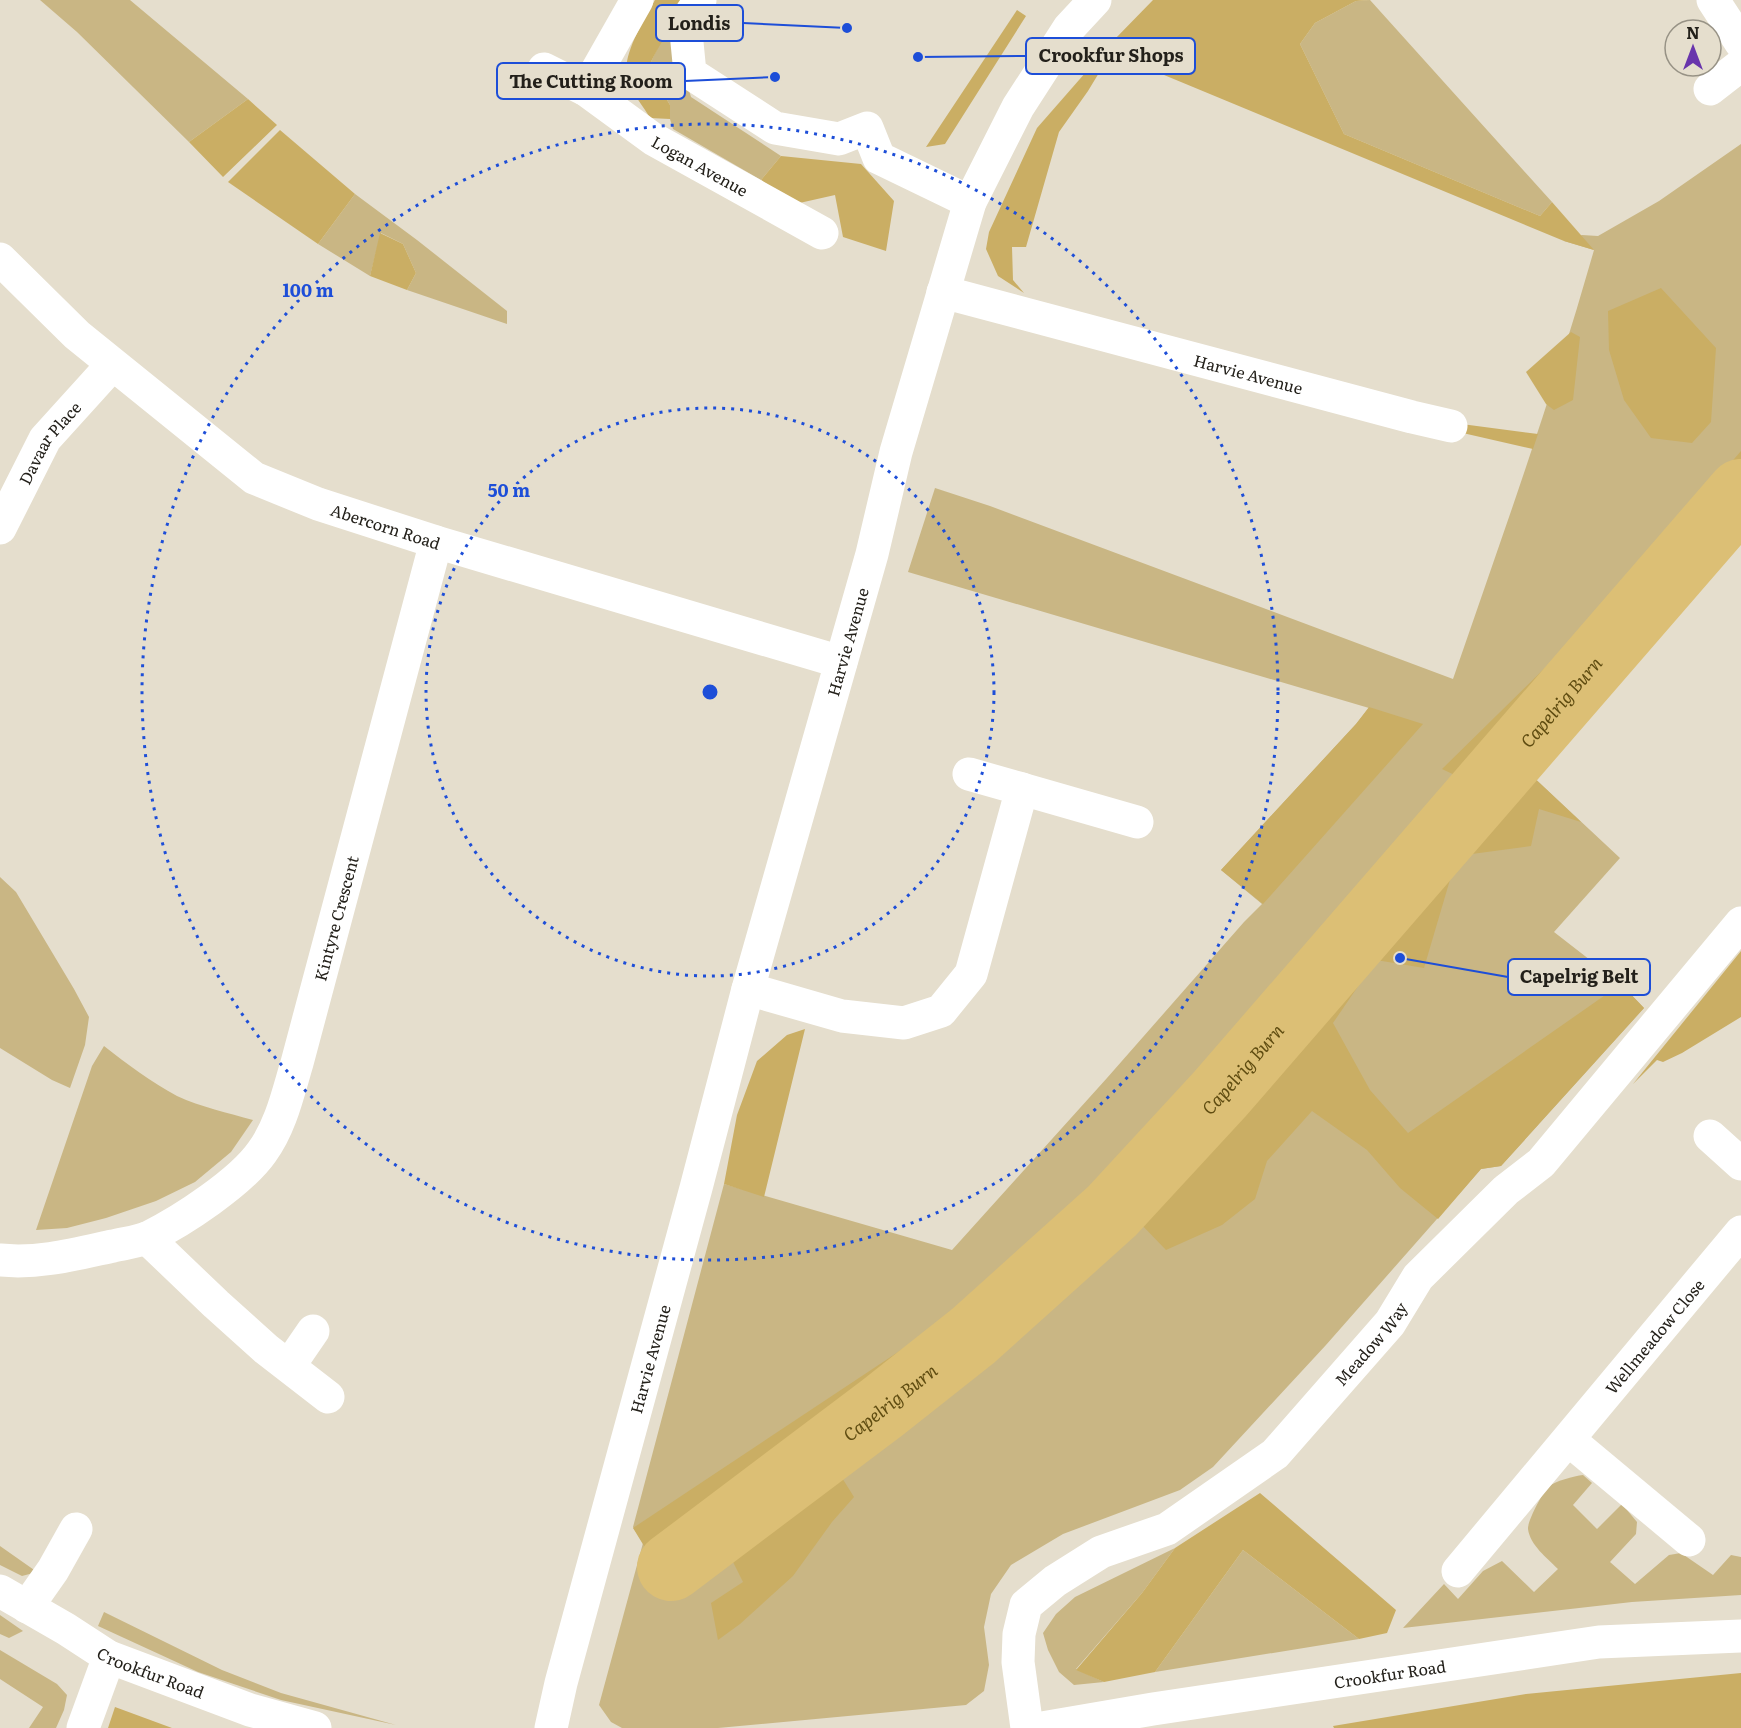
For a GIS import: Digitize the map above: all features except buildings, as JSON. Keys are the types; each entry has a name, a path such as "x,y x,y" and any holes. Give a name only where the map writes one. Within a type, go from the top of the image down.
{"street":[{"path":"586,90 637,0"},
{"path":"700,0 686,22 690,73 775,128 839,139 867,128 879,158 970,202"},
{"name":"Harvie Avenue","path":"551,1728 561,1683 687,1223 748,989 872,554 888,484 970,202 1018,107 1069,28 1095,0"},
{"path":"1713,0 1741,43"},
{"path":"1710,89 1741,65"},
{"name":"Logan Avenue","path":"544,69 586,90 653,139 822,233"},
{"name":"Abercorn Road","path":"0,259 77,335 254,478 318,504 436,542 841,662"},
{"name":"Harvie Avenue","path":"943,292 1451,426"},
{"name":"Davaar Place","path":"0,528 45,439 112,365"},
{"name":"Kintyre Crescent","path":"0,1260 20,1262 64,1257 147,1238 194,1210 245,1173 263,1151 280,1118 303,1040 436,542"},
{"path":"969,774 1137,822"},
{"path":"748,989 842,1016 904,1023 941,1011 971,974 1022,789"},
{"name":"Meadow Way","path":"1027,1728 1018,1662 1019,1634 1026,1605 1055,1581 1101,1552 1167,1529 1275,1454 1390,1323 1418,1277 1506,1190 1541,1163 1741,922"},
{"path":"1710,1136 1741,1164"},
{"name":"Wellmeadow Close","path":"1458,1571 1741,1232"},
{"path":"147,1238 266,1348 328,1397"},
{"path":"289,1366 313,1331"},
{"path":"1569,1440 1689,1540"},
{"path":"14,1599 53,1570 76,1529"},
{"name":"Crookfur Road","path":"14,1599 109,1657 250,1710 315,1728"},
{"name":"Crookfur Road","path":"1042,1728 1155,1719 1599,1642 1741,1636"},
{"path":"83,1728 109,1657"}],"shaded area":[{"path":"40,0 130,0 248,99 189,142 77,32"},
{"path":"655,0 688,0 648,68 670,105 670,119 650,118 630,86 626,73 634,40"},
{"path":"1153,0 1370,0 1356,1 1315,23 1300,44 1344,134 1540,216 1552,202 1594,250 1564,241 1111,53 1059,132 1026,247 1012,247 1013,280 1024,293 998,276 986,249 989,232 1037,128 1114,40"},
{"path":"1370,0 1552,202 1540,216 1344,134 1300,44 1315,23 1356,1"},
{"path":"1017,10 1026,16 945,144 926,147"},
{"path":"670,30 691,97 781,156 761,180 673,129 670,105 648,68 660,43"},
{"path":"248,99 277,125 223,177 189,142"},
{"path":"280,130 355,194 318,244 228,182"},
{"path":"1741,144 1741,520 1630,643 1529,773 1620,858 1554,932 1621,984 1644,1008 1501,1166 1481,1169 1326,1345 1213,1467 1180,1490 1063,1534 1011,1565 991,1594 984,1627 989,1665 984,1691 966,1705 718,1728 622,1728 611,1722 599,1705 643,1543 633,1527 724,1184 952,1250 1262,904 1221,870 1369,708 908,572 935,488 990,506 1453,679 1544,412 1594,250 1564,241 1582,235 1598,236 1659,201"},
{"path":"781,156 861,164 894,201 886,251 843,237 835,195 795,204 761,180"},
{"path":"355,194 507,311 507,324 407,290 416,273 403,244 381,233 370,276 318,244"},
{"path":"380,233 403,244 416,273 407,290 370,276"},
{"path":"1661,288 1716,348 1711,422 1692,443 1651,438 1624,400 1609,350 1608,311"},
{"path":"1571,332 1580,337 1573,400 1554,410 1546,404 1526,372"},
{"path":"1454,423 1538,434 1533,449 1454,431"},
{"path":"1741,451 1741,520 1630,643 1529,773 1581,822 1539,809 1531,846 1457,856 1424,968 1376,960 1333,1023 1370,1090 1408,1133 1621,984 1644,1008 1501,1166 1481,1169 1438,1219 1400,1188 1367,1150 1312,1111 1267,1161 1255,1199 1222,1225 1166,1250 1137,1220 983,1364 834,1465 854,1497 832,1522 793,1576 740,1624 718,1640 711,1603 743,1582 725,1546 663,1577 633,1528 984,1295 1098,1180 1181,1087 1228,1040 1318,973 1465,780 1442,769 1600,614"},
{"path":"1369,707 1423,724 1263,904 1221,870 1356,724"},
{"path":"0,877 16,892 89,1017 85,1045 70,1088 52,1080 0,1048"},
{"path":"1741,951 1741,1017 1682,1053 1663,1062 1657,1060 1633,1084"},
{"path":"805,1029 764,1197 724,1184 737,1115 757,1061 787,1035"},
{"path":"104,1046 139,1073 177,1096 205,1107 253,1120 231,1152 195,1182 156,1201 106,1218 67,1228 36,1230 92,1066"},
{"path":"1583,1475 1592,1483 1573,1505 1597,1529 1622,1504 1637,1522 1636,1534 1610,1562 1635,1584 1669,1555 1681,1553 1713,1575 1731,1555 1741,1557 1741,1595 1632,1602 1403,1628 1444,1584 1458,1599 1483,1571 1502,1561 1534,1592 1558,1569 1532,1540 1528,1525 1548,1487 1565,1479"},
{"path":"1260,1493 1396,1610 1387,1633 1359,1639 1243,1550 1155,1672 1104,1682 1076,1670 1142,1593 1175,1548"},
{"path":"0,1546 37,1572 22,1576 0,1565"},
{"path":"1175,1548 1142,1593 1076,1669 1104,1682 1074,1685 1059,1672 1048,1650 1043,1633 1056,1614 1075,1597"},
{"path":"1243,1550 1359,1639 1155,1672"},
{"path":"104,1612 222,1670 281,1693 396,1725 281,1700 198,1672 98,1626"},
{"path":"0,1615 23,1631 9,1638 0,1634"},
{"path":"0,1650 57,1684 67,1695 64,1710 56,1728 29,1728 43,1707 0,1679"},
{"path":"1741,1673 1741,1728 1334,1728 1333,1726 1526,1694"},
{"path":"115,1707 172,1728 108,1728"}],"waterway":[{"name":"Capelrig Burn","path":"671,1567 882,1408 973,1336 1112,1211 1220,1094 1741,493"}],"place":[{"name":"Londis","path":"847,28"},
{"name":"Crookfur Shops","path":"918,57"},
{"name":"The Cutting Room","path":"775,77"},
{"name":"Capelrig Belt","path":"1400,958"}]}
